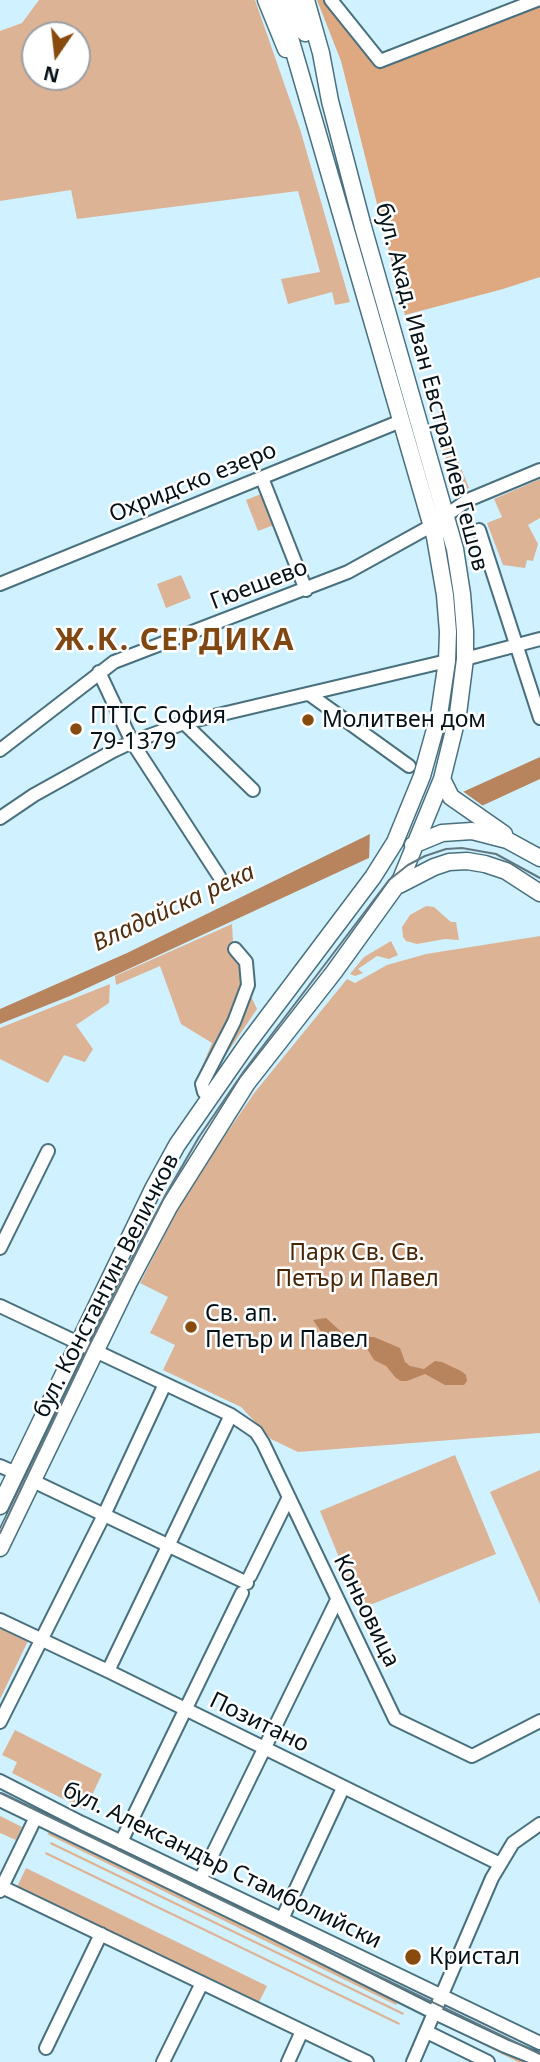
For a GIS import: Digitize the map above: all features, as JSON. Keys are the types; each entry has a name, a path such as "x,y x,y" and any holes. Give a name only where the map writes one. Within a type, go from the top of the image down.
{"main road":[{"name":"бул. Акад. Иван Евстратиев Гешов","path":"267,0 313,116"},
{"name":"бул. Акад. Иван Евстратиев Гешов","path":"279,0 432,526 445,595 447,661 439,715 414,798 395,842 373,877"},
{"name":"бул. Акад. Иван Евстратиев Гешов","path":"293,0 330,101"},
{"name":"бул. Акад. Иван Евстратиев Гешов","path":"306,0 366,237 455,549 463,594 465,659 458,714 442,779 397,886"},
{"path":"442,779 456,801 540,858"},
{"path":"414,798 412,823 416,844 425,856 449,862 477,862 494,867 540,893"},
{"path":"373,877 398,855 442,832 472,831 522,846"},
{"path":"397,886 419,873 449,862"},
{"name":"бул. Константин Величков","path":"0,1506 173,1143 373,877"},
{"name":"бул. Константин Величков","path":"0,1548 169,1207 228,1111 397,886"}],"street":[{"path":"331,0 380,61 509,5 537,0"},
{"name":"Охридско езеро","path":"0,584 401,421"},
{"name":"Гюешево","path":"0,750 99,672 122,658 306,590 365,564 432,526 468,500 540,470"},
{"path":"262,478 306,590"},
{"path":"479,530 540,718"},
{"path":"465,659 540,639"},
{"path":"0,818 54,783 132,742 184,723 447,661"},
{"path":"99,672 132,742 219,876"},
{"path":"309,694 409,766"},
{"path":"184,723 253,790"},
{"path":"209,1097 202,1084 242,1004 248,985 246,962 235,949"},
{"path":"0,1248 48,1151"},
{"path":"0,1306 231,1415 108,1671"},
{"path":"0,1723 104,1515 165,1384"},
{"name":"Коньовица","path":"231,1415 245,1423 263,1443 395,1719 472,1756 540,1721"},
{"path":"0,1466 16,1473"},
{"path":"33,1481 247,1584"},
{"path":"121,1842 288,1499"},
{"path":"200,1880 337,1600"},
{"name":"Позитано","path":"0,1620 500,1864"},
{"name":"бул. Александър Стамболийски","path":"0,1781 540,2043"},
{"path":"282,1919 343,1788"},
{"name":"бул. Александър Стамболийски","path":"0,1800 435,2013 540,2060"},
{"path":"36,1816 2,1883 101,1934 367,2062"},
{"path":"413,2062 500,1864 521,1836 540,1824"},
{"path":"46,2048 101,1934"},
{"path":"163,2062 202,1983"},
{"path":"288,2062 303,2031"},
{"path":"427,2032 488,2062"}],"green space":[{"path":"39,0 255,0 300,129 350,302 335,305 332,292 288,304 281,279 320,272 298,191 77,219 71,190 0,201 0,31 21,23 21,91 91,91 91,21 23,21"},
{"path":"443,424 469,488 457,493 453,493 450,487 447,462 438,432"},
{"path":"540,479 540,518 528,525 538,544 533,561 527,560 525,568 503,565 487,523 502,517 494,499"},
{"path":"261,494 274,525 258,531 246,500"},
{"path":"181,575 191,598 166,608 157,584"},
{"path":"426,906 434,907 451,922 456,922 459,940 445,939 417,944 406,941 402,927 410,915"},
{"path":"232,924 233,942 252,968 249,992 257,1009 204,1087 196,1081 212,1043 181,1024 160,966 116,985 115,976"},
{"name":"Парк Св. Св. Петър и Павел","path":"540,936 540,1433 298,1452 271,1439 241,1407 163,1370 175,1345 150,1333 168,1297 140,1283 181,1204 215,1150 255,1092 347,979 355,983 387,965 426,954"},
{"path":"391,941 398,955 389,959 377,956 358,969 363,973 355,976 350,974 364,957"},
{"path":"110,984 109,1003 76,1025 93,1049 85,1062 64,1055 48,1083 0,1059 0,1028"},
{"path":"455,1455 496,1554 360,1609 320,1511"},
{"path":"540,1470 540,1604 490,1492"},
{"path":"0,1628 28,1641 0,1699"},
{"path":"15,1730 102,1774 85,1810 12,1773 17,1762 2,1755"},
{"path":"0,1816 22,1827 16,1840 0,1833"},
{"path":"55,1832 398,2001 396,2005 47,1834"},
{"path":"51,1842 404,2013 403,2015 50,1844"},
{"path":"46,1852 400,2023 399,2025 45,1854"},
{"path":"26,1868 267,1986 257,2006 16,1889"},
{"path":"454,2027 534,2062 518,2062 453,2030"}],"shaded area":[{"path":"317,0 331,0 380,61 540,0 540,277 405,315 341,61"},
{"path":"540,757 540,779 70,996 0,1024 0,1009 127,953 370,834"},
{"path":"326,1318 347,1337 374,1337 400,1348 405,1362 410,1366 424,1369 435,1361 442,1362 461,1371 466,1375 467,1381 464,1385 445,1385 425,1374 401,1381 386,1366 374,1360 366,1347 359,1342 336,1343 327,1340 313,1320"}],"pier":[{"path":"461,790 486,808 369,861 370,830"}],"tram line":[{"path":"0,1533 88,1348 166,1194 199,1137 244,1071 389,880 425,856 446,849 462,848 496,854 540,878"},
{"path":"0,1793 540,2054"}],"place":[{"name":"Молитвен дом","path":"308,720"},
{"name":"ПТТС София 79-1379","path":"76,729"},
{"name":"Св. ап. Петър и Павел","path":"191,1327"},
{"name":"Кристал","path":"413,1957"}],"district":[{"name":"Ж.К. СЕРДИКА","path":"175,641"}],"water label":[{"name":"Владайска река","path":"174,908"}]}
